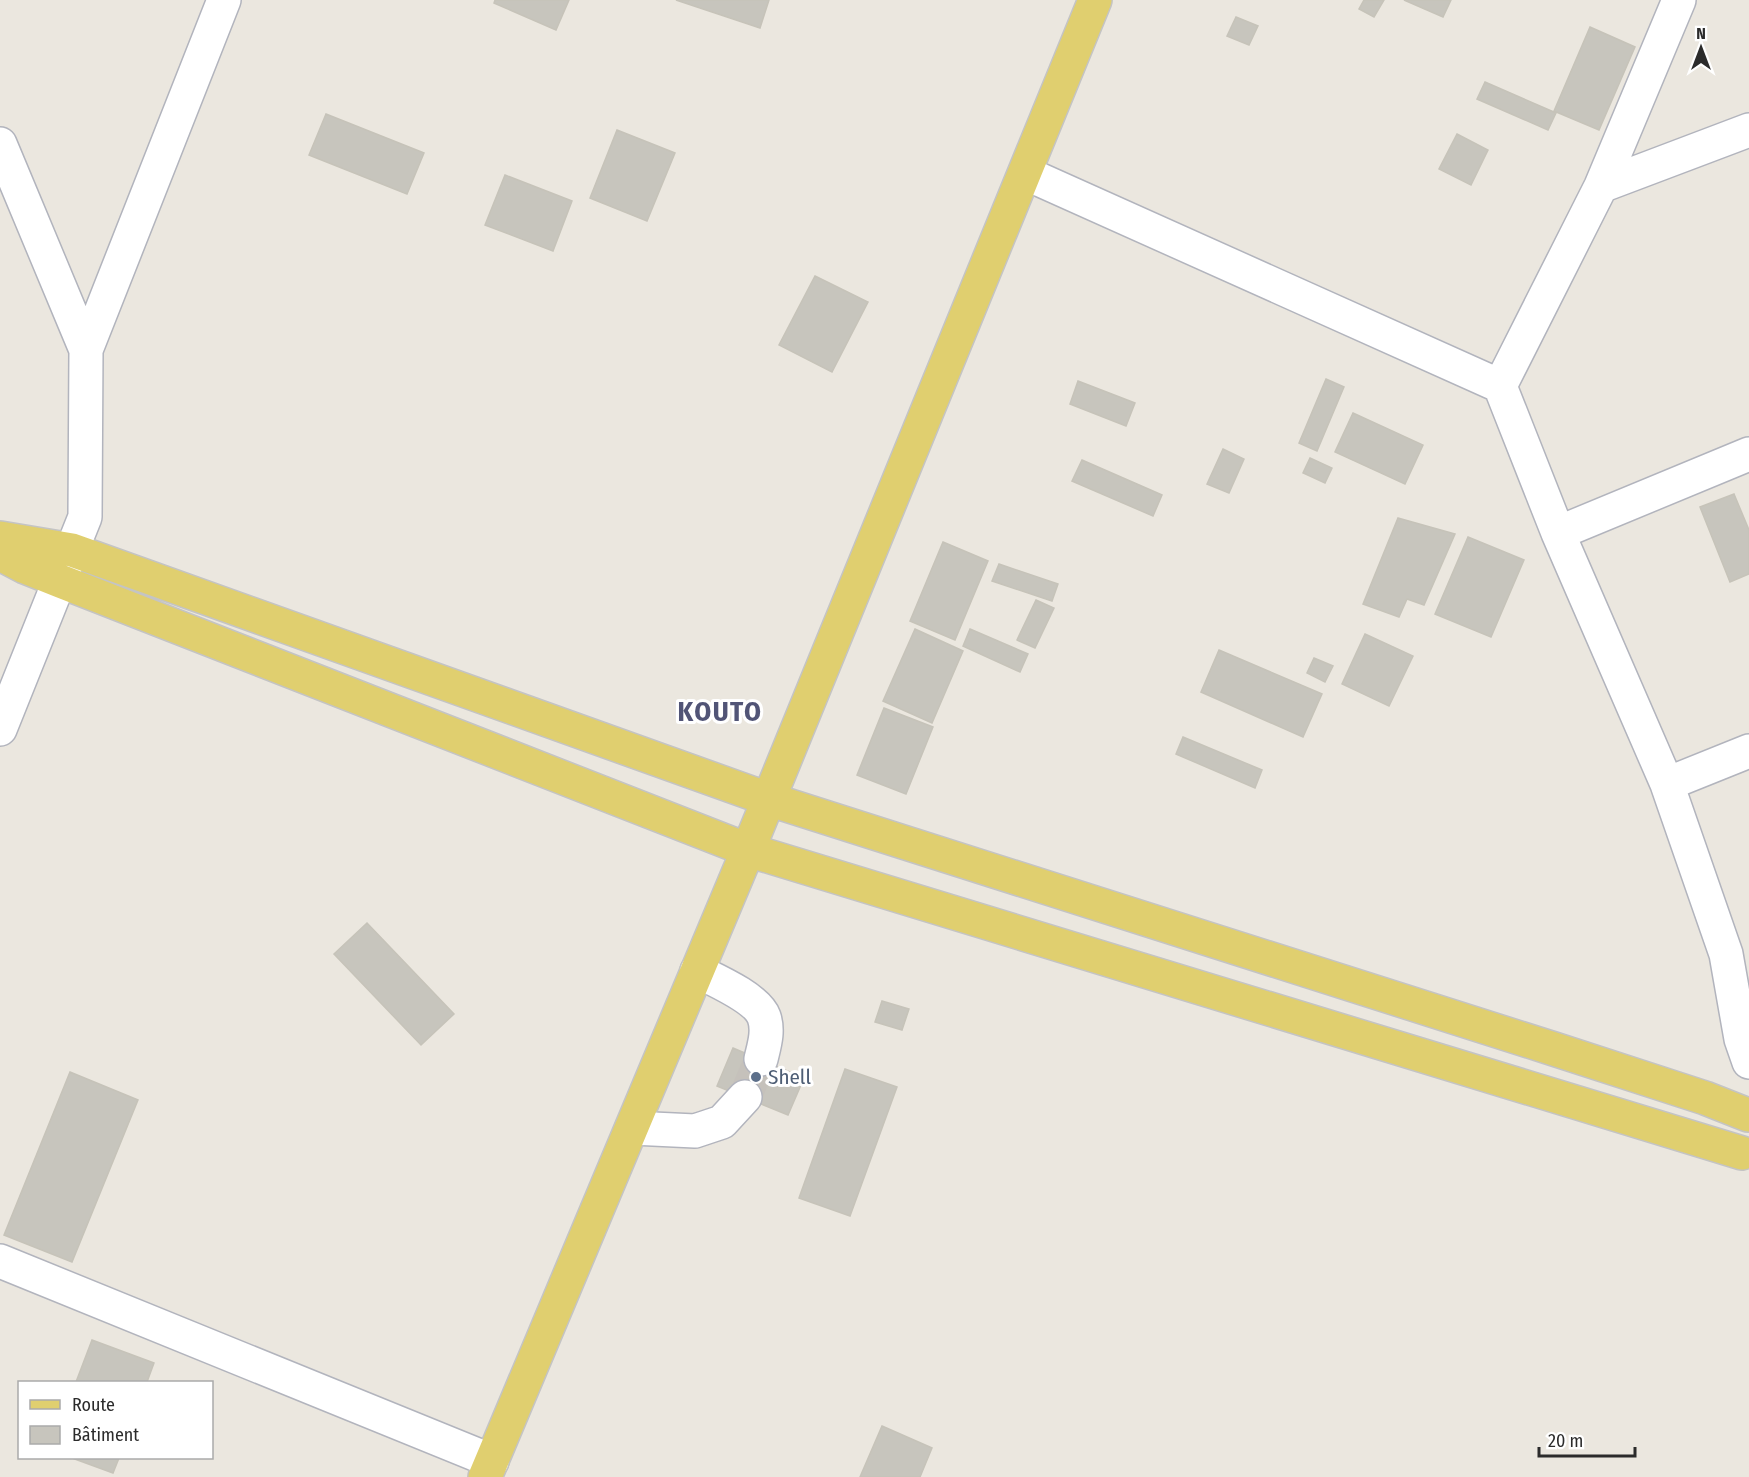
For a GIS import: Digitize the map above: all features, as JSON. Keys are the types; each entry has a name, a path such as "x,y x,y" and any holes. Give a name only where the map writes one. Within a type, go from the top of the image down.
{"main road":[{"path":"489,1469 748,850 1095,0"},
{"path":"0,538 72,550 768,799 1705,1098 1749,1114 1741,1133 1745,1159 748,850 60,581 0,554"}],"street":[{"path":"0,729 85,517 86,350 224,0"},
{"path":"1500,386 1602,186 1679,0"},
{"path":"1602,186 1749,130"},
{"path":"0,144 86,350"},
{"path":"1025,172 1500,386 1558,533 1667,784 1726,954 1741,1039 1749,1062"},
{"path":"1558,533 1749,454"},
{"path":"1667,784 1749,751"},
{"path":"1726,954 1749,994"},
{"path":"697,971 746,997 764,1016 766,1035 761,1059"},
{"path":"632,1128 694,1131 722,1122 745,1097"},
{"path":"0,1261 489,1469"}],"building":[{"path":"495,0 569,0 556,30 494,3"},
{"path":"676,0 769,0 760,28"},
{"path":"1364,0 1384,0 1374,17 1359,9"},
{"path":"1404,0 1451,0 1443,17"},
{"path":"1236,17 1258,26 1249,45 1227,36"},
{"path":"1590,27 1635,47 1599,130 1554,111"},
{"path":"1485,82 1556,113 1548,130 1477,99"},
{"path":"326,114 424,153 407,194 309,155"},
{"path":"617,130 675,153 647,221 590,198"},
{"path":"1457,134 1488,150 1471,185 1439,169"},
{"path":"505,175 572,201 553,251 485,225"},
{"path":"815,276 868,302 832,372 779,345"},
{"path":"1326,379 1344,387 1317,451 1299,443"},
{"path":"1078,381 1135,403 1126,426 1070,404"},
{"path":"1353,413 1423,445 1405,484 1335,452"},
{"path":"1223,449 1244,459 1229,493 1207,484"},
{"path":"1310,458 1332,468 1325,483 1303,473"},
{"path":"1082,460 1162,495 1153,516 1072,481"},
{"path":"1734,494 1749,530 1749,574 1730,582 1700,507"},
{"path":"1398,518 1455,534 1424,605 1407,599 1399,617 1363,604"},
{"path":"1468,537 1524,560 1491,637 1435,614"},
{"path":"943,542 988,561 955,640 910,621"},
{"path":"999,564 1058,584 1052,601 992,581"},
{"path":"1036,600 1054,608 1035,648 1017,640"},
{"path":"915,629 963,651 932,723 883,701"},
{"path":"970,629 1028,654 1020,672 963,646"},
{"path":"1365,634 1413,656 1389,706 1342,684"},
{"path":"1219,650 1322,694 1303,737 1201,692"},
{"path":"1314,658 1333,666 1325,682 1307,673"},
{"path":"884,708 933,727 906,794 857,775"},
{"path":"1183,737 1262,770 1255,788 1176,754"},
{"path":"367,923 454,1014 421,1045 334,954"},
{"path":"882,1001 909,1009 902,1030 875,1022"},
{"path":"733,1048 804,1078 788,1115 717,1086"},
{"path":"845,1069 897,1087 850,1216 799,1198"},
{"path":"70,1072 138,1100 72,1262 4,1235"},
{"path":"92,1340 154,1363 147,1381 76,1381"},
{"path":"882,1426 932,1448 920,1477 860,1477"},
{"path":"75,1459 119,1459 113,1473"}],"tunnel":[{"path":"745,1097 761,1059"}],"place":[{"name":"Shell","path":"756,1077"}],"district":[{"name":"KOUTO","path":"720,712"}]}
